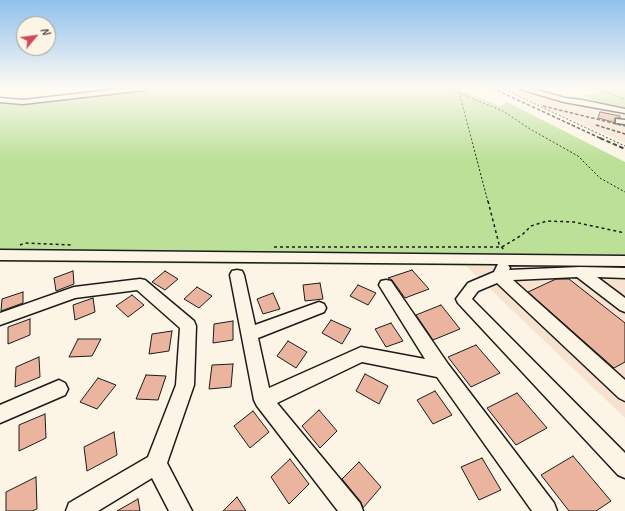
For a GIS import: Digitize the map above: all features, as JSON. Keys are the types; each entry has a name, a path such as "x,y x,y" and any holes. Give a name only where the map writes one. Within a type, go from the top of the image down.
{"lane":[{"path":"0,255 625,261"},
{"path":"500,261 580,272 625,272"},
{"path":"500,261 625,392"},
{"path":"500,261 463,298 625,468"},
{"path":"580,272 625,306"},
{"path":"237,275 263,400 352,511"},
{"path":"0,318 74,293 140,284 188,326 185,385 156,464 78,511"},
{"path":"386,285 442,370 546,511"},
{"path":"250,334 319,308"},
{"path":"263,400 361,354 442,370"},
{"path":"0,414 59,389"},
{"path":"156,464 180,511"}],"path":[{"path":"464,112 499,244 500,261"},
{"path":"504,112 530,129 578,156 600,178 625,192"},
{"path":"552,112 625,146"},
{"path":"500,261 517,238 530,226 547,221 574,222 625,233"},
{"path":"19,246 26,243 73,245"},
{"path":"268,247 500,261"}],"shaded area":[{"path":"555,112 625,113 625,143"},
{"path":"466,266 625,267 625,418"}],"green space":[{"path":"0,112 526,112 625,162 625,267 0,262"}],"building":[{"path":"600,112 620,116 620,118 615,118 614,123 598,118"},
{"path":"412,270 429,289 405,298 392,280 388,278"},
{"path":"73,271 74,284 56,291 54,278"},
{"path":"165,271 178,279 165,290 152,282"},
{"path":"556,279 569,279 625,323 625,362 614,368 528,292"},
{"path":"320,283 323,299 305,301 303,285"},
{"path":"358,285 376,293 368,305 350,296"},
{"path":"197,287 212,296 199,308 184,299"},
{"path":"23,292 23,303 1,311 2,299"},
{"path":"273,293 280,309 263,314 257,299"},
{"path":"132,295 144,305 128,317 116,306"},
{"path":"93,298 95,312 75,320 73,305"},
{"path":"441,305 460,329 433,340 416,315"},
{"path":"30,319 30,335 8,344 8,327"},
{"path":"331,320 351,329 342,344 322,333"},
{"path":"233,321 233,340 213,343 214,324"},
{"path":"391,323 403,341 386,347 375,329"},
{"path":"172,331 169,351 149,354 152,334"},
{"path":"78,339 101,339 92,356 69,357"},
{"path":"288,341 307,352 296,368 277,356"},
{"path":"476,345 500,373 471,387 448,357"},
{"path":"39,357 40,377 15,387 16,367"},
{"path":"233,364 231,387 209,389 212,365"},
{"path":"365,374 388,386 379,404 356,391"},
{"path":"146,375 166,376 158,400 136,399"},
{"path":"98,378 116,385 97,409 80,402"},
{"path":"435,391 452,415 433,424 417,400"},
{"path":"517,393 547,428 516,445 487,408"},
{"path":"319,410 337,431 320,448 302,426"},
{"path":"253,411 269,432 250,448 234,426"},
{"path":"45,414 46,438 19,451 19,425"},
{"path":"114,432 117,455 87,471 84,447"},
{"path":"573,456 611,501 596,511 569,511 541,475"},
{"path":"482,458 501,490 479,500 461,467"},
{"path":"290,459 309,484 289,504 271,477"},
{"path":"359,462 381,487 363,508 361,502 342,479"},
{"path":"36,477 37,509 32,511 6,511 6,492"},
{"path":"237,497 246,511 223,511"},
{"path":"138,499 140,511 117,511"}],"railway":[{"path":"543,112 602,139"},
{"path":"567,112 625,126"},
{"path":"596,125 625,134"},
{"path":"600,138 625,149"}]}
